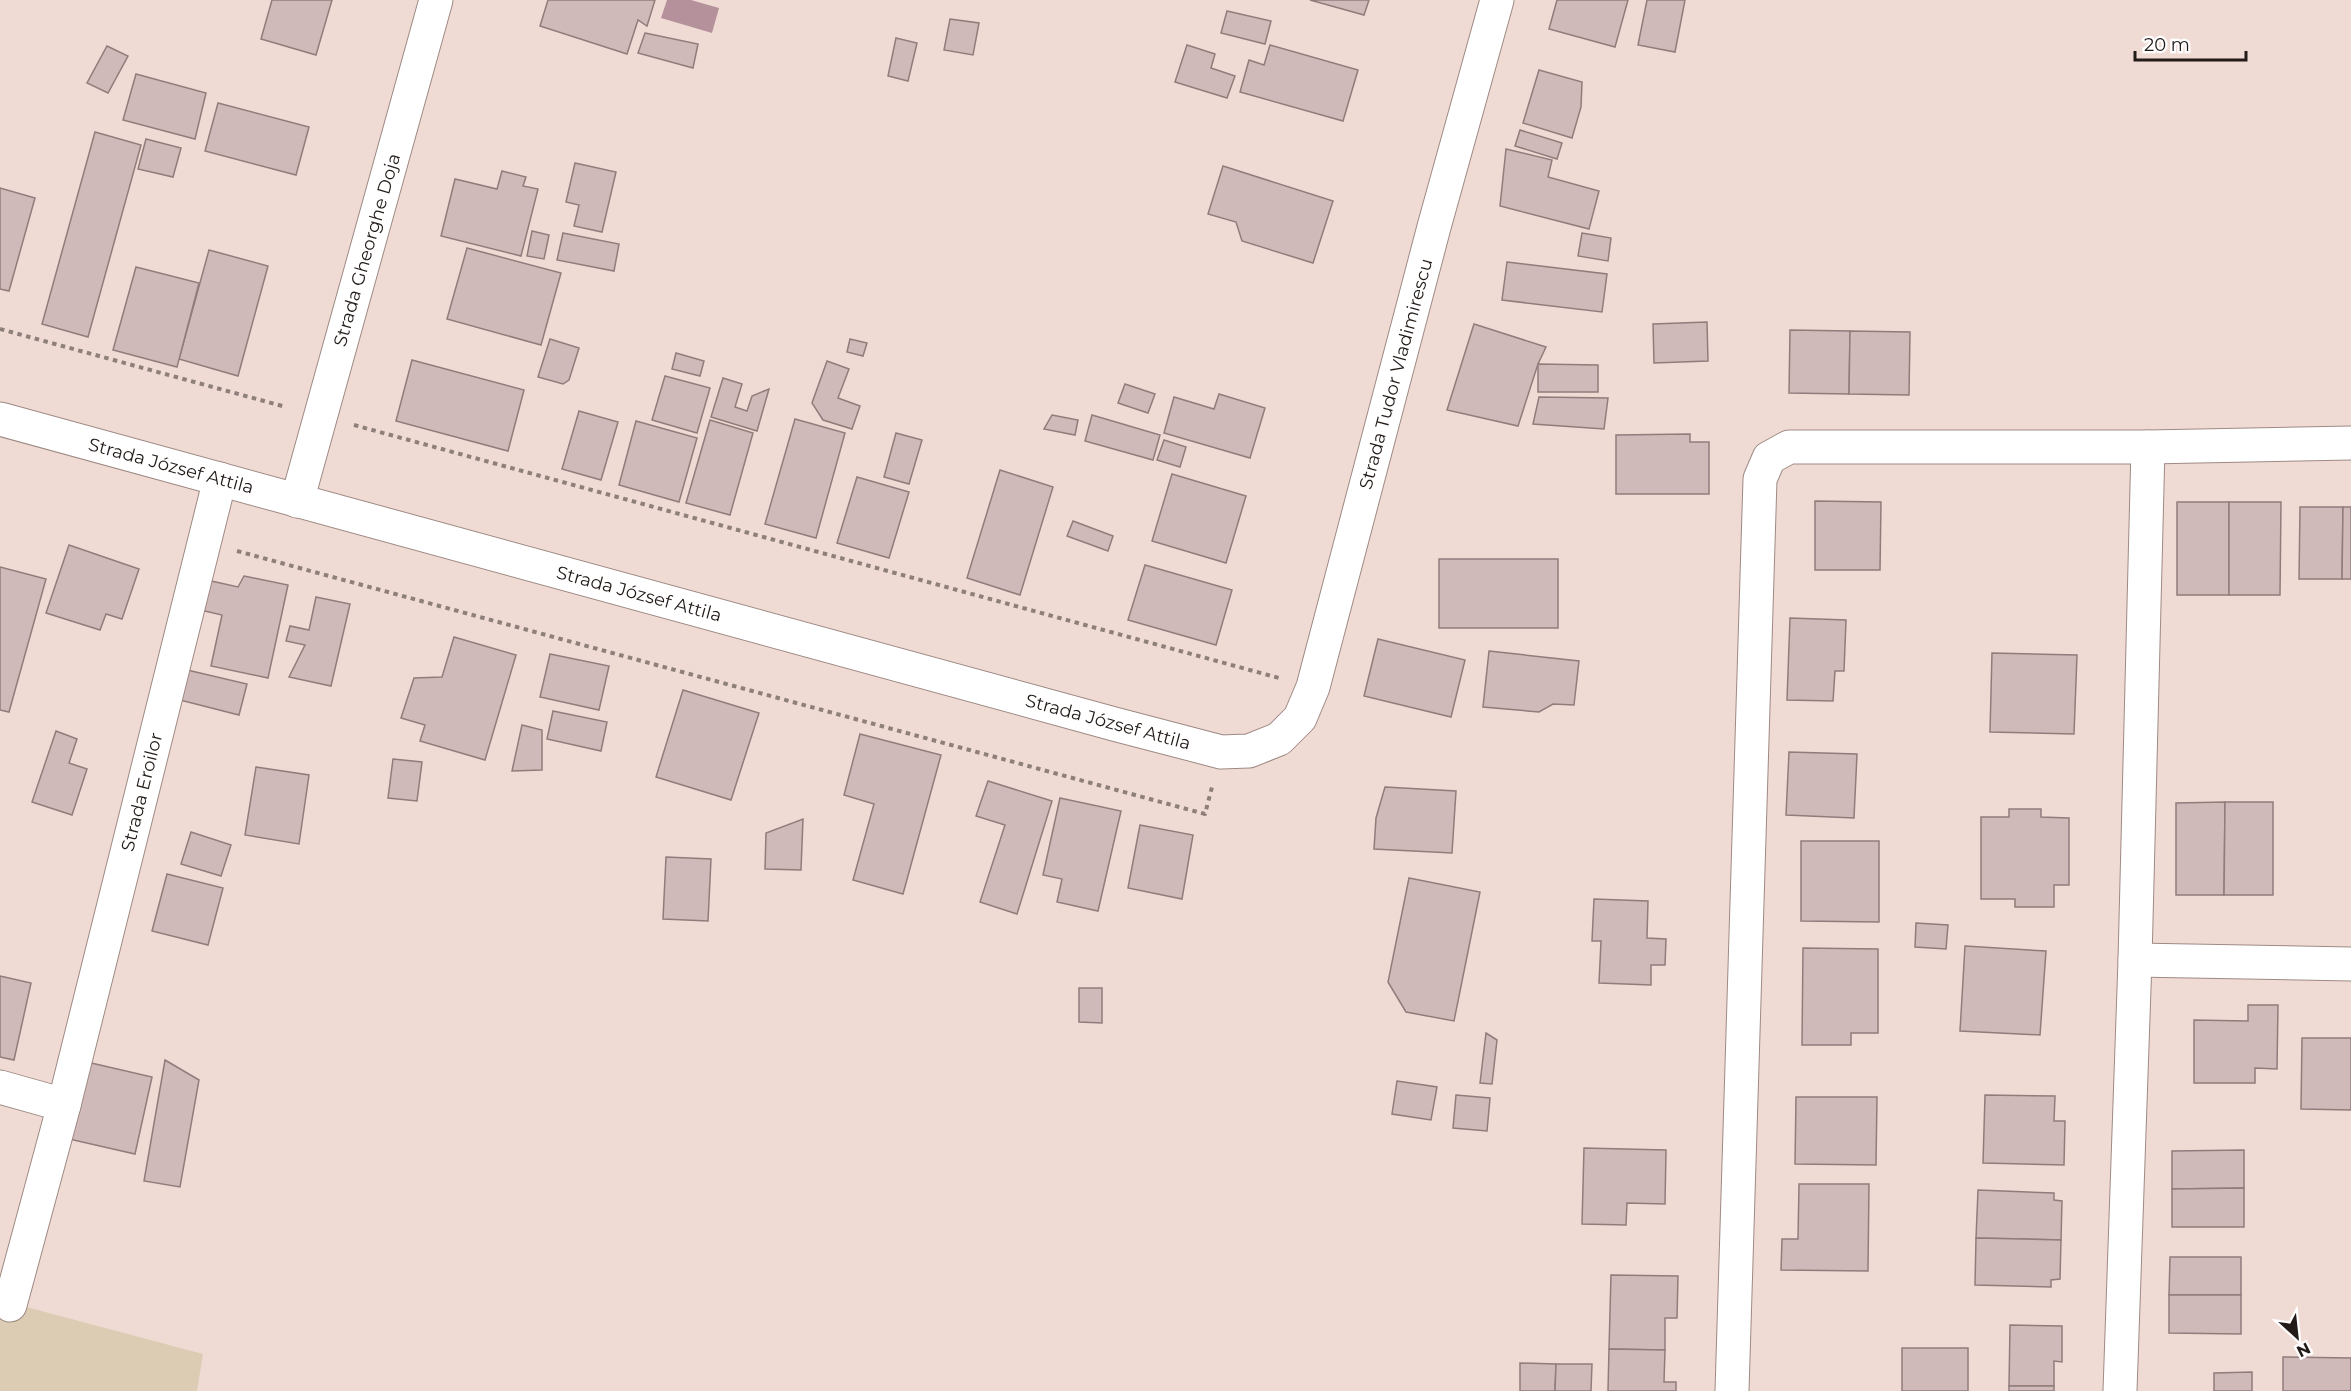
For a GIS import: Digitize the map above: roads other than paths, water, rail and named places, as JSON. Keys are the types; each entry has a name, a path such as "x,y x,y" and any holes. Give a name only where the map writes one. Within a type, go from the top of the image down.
{"street":[{"name":"Strada Gheorghe Doja","path":"297,501 436,0"},
{"name":"Strada Tudor Vladimirescu","path":"1279,739 1300,718 1313,687 1434,228 1497,0"},
{"name":"Strada József Attila","path":"0,419 1221,752 1249,751 1279,739"},
{"path":"1732,1391 1760,479 1768,458 1790,447 2148,447 2351,443"},
{"path":"2120,1391 2135,960 2148,447"},
{"name":"Strada Eroilor","path":"10,1305 64,1105 220,479"},
{"path":"2135,960 2351,964"},
{"path":"0,1087 64,1105"}]}
